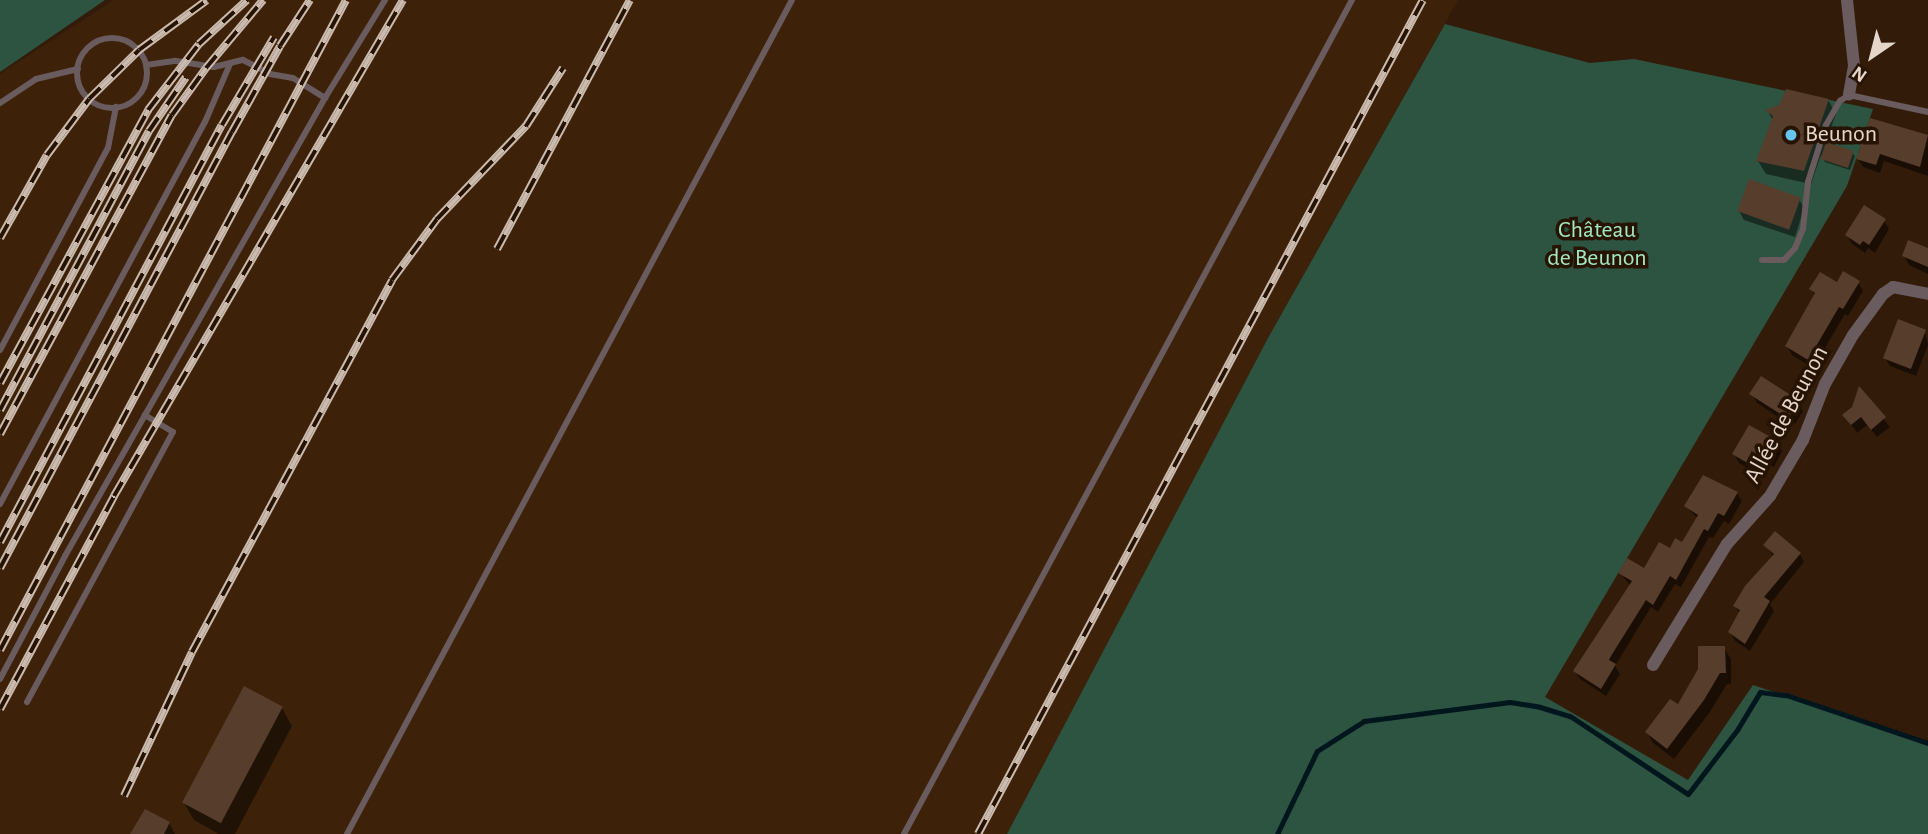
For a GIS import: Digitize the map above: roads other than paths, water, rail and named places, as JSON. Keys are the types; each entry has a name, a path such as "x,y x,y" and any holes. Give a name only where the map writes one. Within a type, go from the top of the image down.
{"street":[{"path":"1846,0 1854,66 1849,94"},
{"name":"Allée de Beunon","path":"1653,665 1727,544 1770,496 1803,440 1825,384 1853,335 1883,294 1893,287 1928,294"}],"lane":[{"path":"0,680 145,415 325,97 385,0"},
{"path":"346,834 792,0"},
{"path":"904,834 1352,0"},
{"path":"107,38 130,43 138,50 146,65 144,88 127,104 116,107 89,99 82,90 78,69 87,49 107,38"},
{"path":"146,65 176,61 206,68 249,62 270,75 293,78 325,97"},
{"path":"0,504 205,122 230,64"},
{"path":"0,103 36,79 78,69"},
{"path":"1762,260 1784,260 1794,248 1803,229 1808,182 1826,125 1840,101 1849,94 1928,112"},
{"path":"0,351 108,148 116,107"},
{"path":"27,702 173,432 145,415"}],"waterway":[{"path":"1277,834 1317,751 1364,721 1510,702 1540,707 1570,716 1688,794 1737,730 1760,692 1786,695 1928,743"}],"railway":[{"path":"0,238 47,155 89,99 139,50 207,0"},
{"path":"0,383 148,110 199,44 247,0"},
{"path":"0,434 172,115 206,68 263,0"},
{"path":"0,568 232,132 280,46 310,0"},
{"path":"0,650 346,0"},
{"path":"0,709 114,496 403,0"},
{"path":"497,249 630,0"},
{"path":"978,834 1423,0"},
{"path":"0,542 222,125 274,37"},
{"path":"124,796 192,652 392,280 437,219 526,126 563,68"},
{"path":"0,410 149,131 186,77"}],"place":[{"name":"Beunon","path":"1791,135"}],"park label":[{"name":"Château de Beunon","path":"1597,245"}]}
